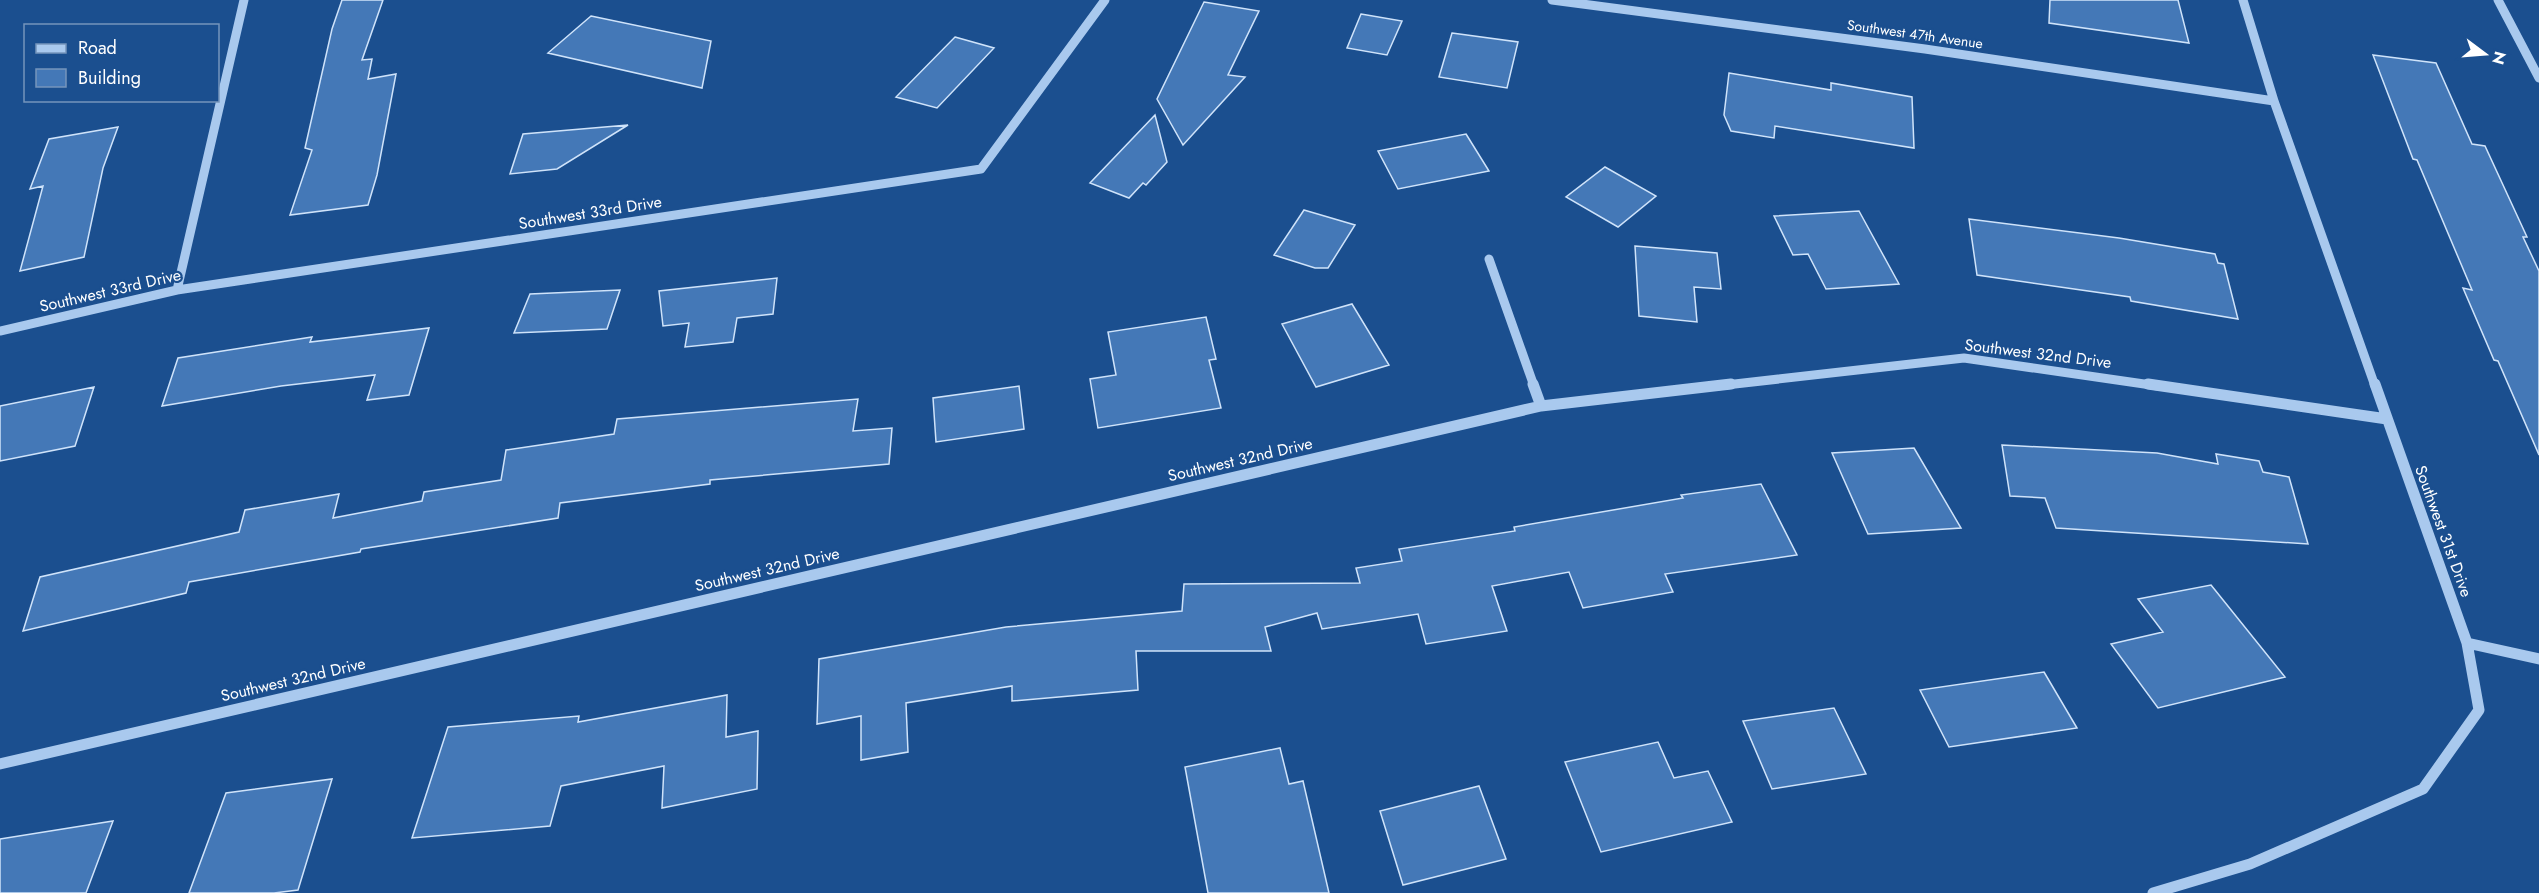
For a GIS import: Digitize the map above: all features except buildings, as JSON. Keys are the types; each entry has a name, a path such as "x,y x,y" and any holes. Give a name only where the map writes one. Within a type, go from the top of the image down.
{"street":[{"path":"177,290 244,0"},
{"name":"Southwest 33rd Drive","path":"0,331 177,290 981,169 1105,0"},
{"name":"Southwest 47th Avenue","path":"1551,0 1914,47 2274,101"},
{"name":"Southwest 31st Drive","path":"2153,893 2250,864 2423,789 2479,710 2467,643 2274,101 2243,0"},
{"path":"2498,0 2539,78"},
{"path":"1489,259 1541,406"},
{"name":"Southwest 32nd Drive","path":"0,764 1541,406 1964,358 2387,419"},
{"path":"2467,643 2539,659"}]}
